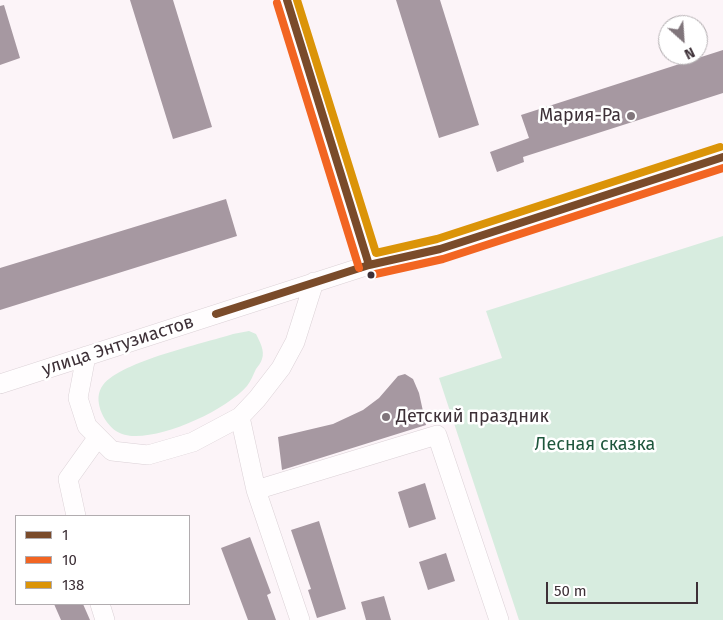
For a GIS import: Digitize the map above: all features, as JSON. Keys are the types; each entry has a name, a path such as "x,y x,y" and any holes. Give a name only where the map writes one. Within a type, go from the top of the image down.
{"street":[{"path":"287,0 369,265"},
{"name":"улица Энтузиастов","path":"0,384 314,282 369,265 440,249 723,158"},
{"path":"86,356 78,398 87,426 112,451 148,455 193,442 240,417 281,368 295,342 314,282"},
{"path":"240,417 256,490 300,620"},
{"path":"256,490 437,435 499,620"},
{"path":"76,515 68,478 98,436"},
{"path":"100,605 105,620"}],"green space":[{"name":"Лесная сказка","path":"723,236 723,620 519,620 439,378 502,358 486,311"},
{"path":"249,331 256,334 260,343 263,353 261,362 247,386 211,413 163,432 134,436 116,431 103,416 99,403 100,391 103,385 113,376 127,368 163,354"}],"building":[{"path":"130,0 173,0 212,127 173,139"},
{"path":"396,0 440,0 479,125 439,138"},
{"path":"4,5 20,58 0,65 0,6"},
{"path":"723,50 723,93 523,157 524,162 497,172 490,152 529,138 521,115 676,65 708,65 708,55"},
{"path":"226,199 237,236 0,310 0,268"},
{"name":"Детский праздник","path":"405,374 413,379 419,393 426,425 282,470 278,437 333,424 363,410 379,398 398,376"},
{"path":"425,483 436,519 409,528 398,492"},
{"path":"319,521 346,609 317,618 308,590 311,589 291,530"},
{"path":"250,537 271,593 267,595 276,620 248,620 221,548"},
{"path":"446,553 455,581 428,590 419,562"},
{"path":"384,596 391,620 366,620 361,602"},
{"path":"54,605 83,605 90,620 61,620"}],"transit line":[{"name":"1","path":"287,0 369,265"},
{"name":"138","path":"297,0 376,253 437,239 720,147"},
{"name":"10","path":"277,3 359,268"},
{"name":"1","path":"216,314 369,265 440,249 723,157"},
{"name":"10","path":"371,275 443,259 723,168"}],"place":[{"name":"Мария-Ра","path":"631,116"},
{"name":"Детский праздник","path":"386,417"}]}
